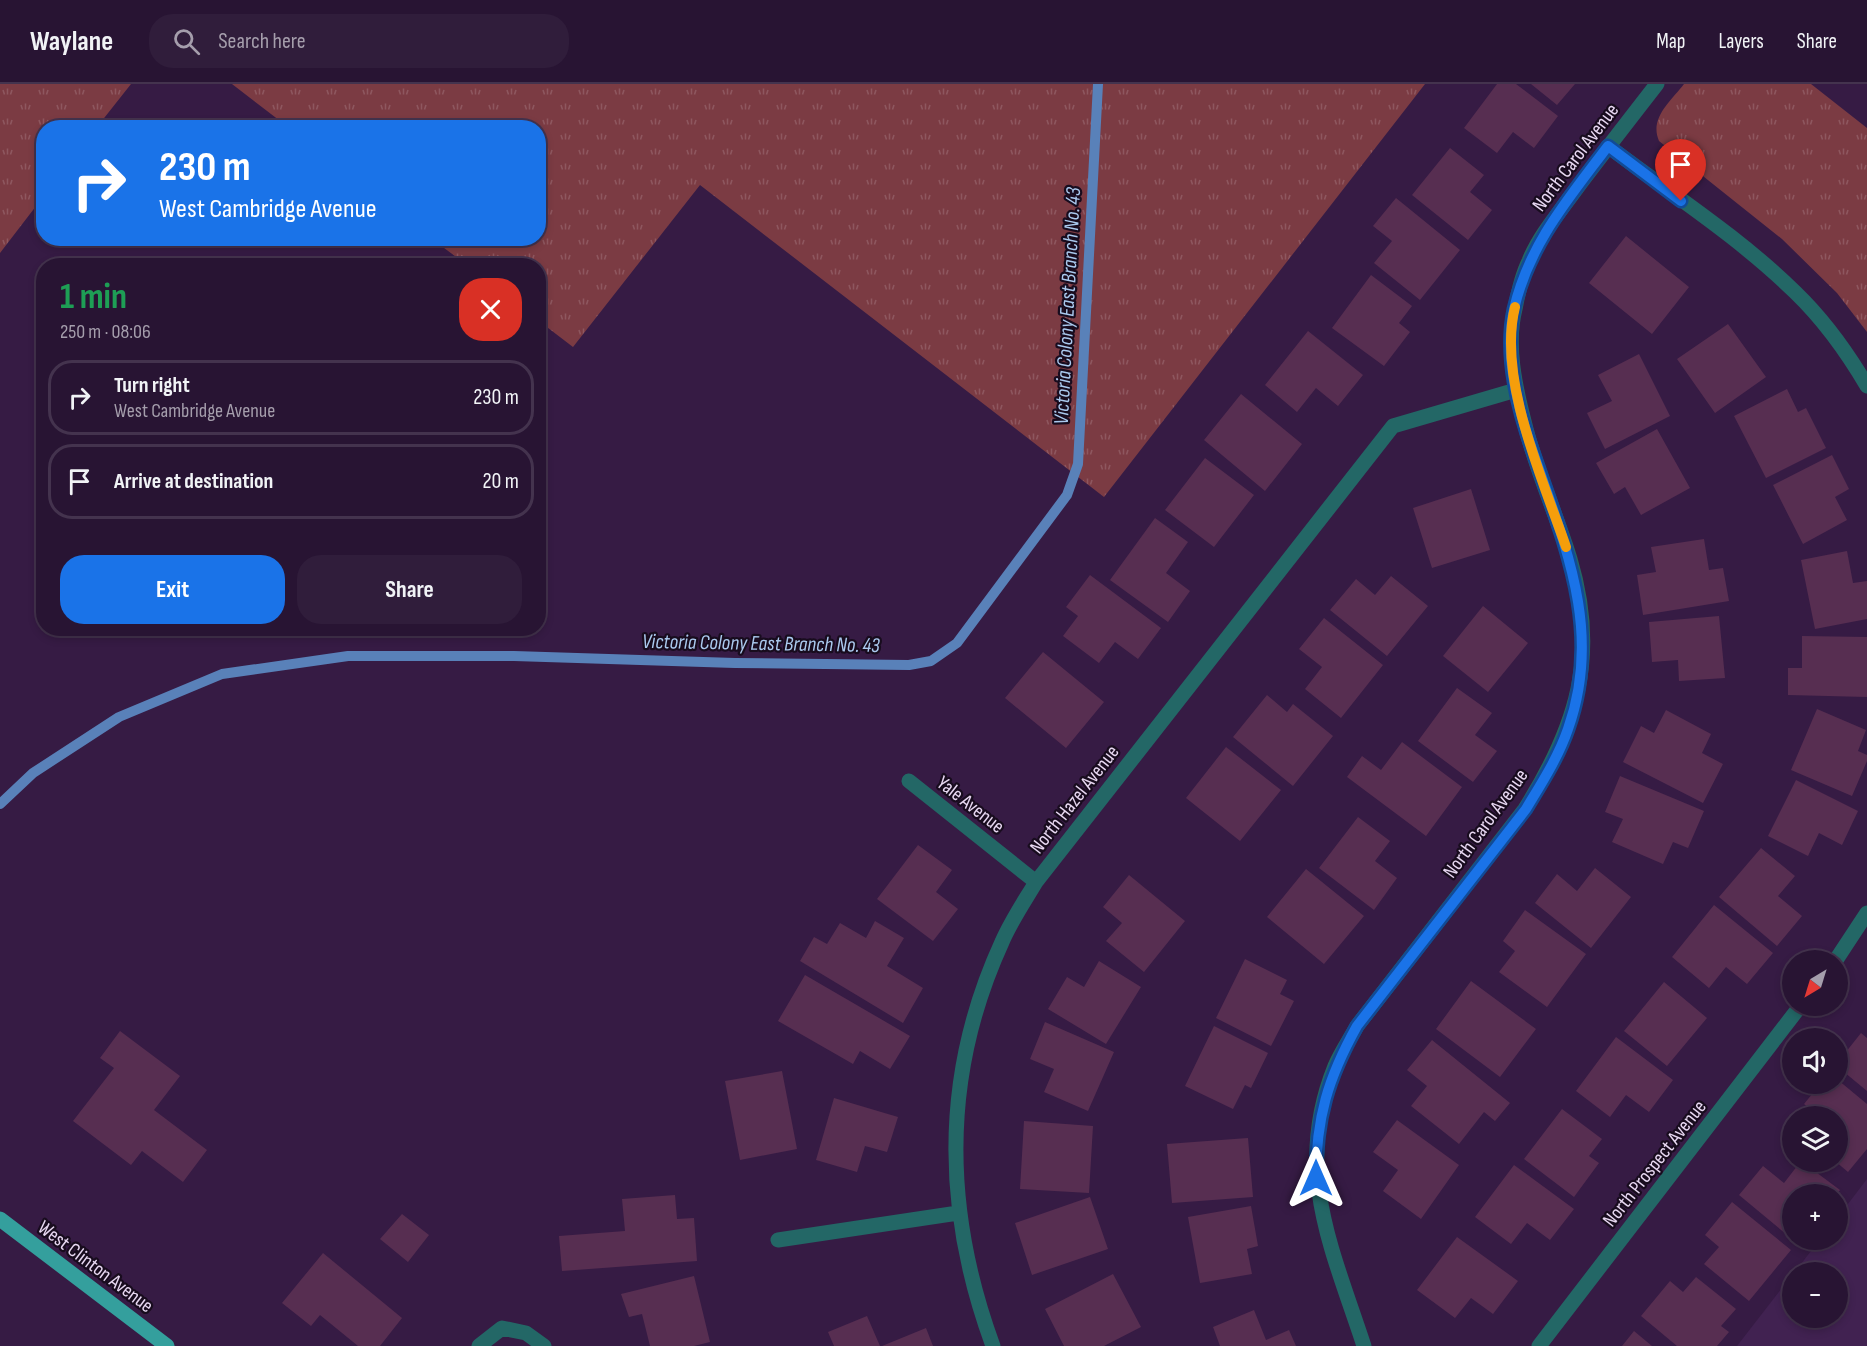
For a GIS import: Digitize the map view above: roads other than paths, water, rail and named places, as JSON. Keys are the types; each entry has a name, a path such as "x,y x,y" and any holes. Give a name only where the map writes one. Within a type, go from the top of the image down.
{"main road":[{"name":"West Clinton Avenue","path":"0,1219 166,1346"}],"street":[{"name":"North Carol Avenue","path":"1364,1346 1322,1215 1316,1178 1316,1140 1323,1103 1335,1065 1357,1026 1526,809 1549,770 1568,730 1578,694 1583,654 1581,606 1570,560 1527,434 1516,390 1512,351 1514,311 1529,260 1552,222 1657,84"},
{"path":"1608,146 1754,257 1796,292 1832,334 1867,386"},
{"name":"North Hazel Avenue","path":"993,1346 968,1266 958,1213 954,1150 958,1088 975,1015 1002,941 1036,882 1393,426 1516,390"},
{"name":"Yale Avenue","path":"909,781 1036,882"},
{"path":"1843,950 1867,913"},
{"name":"North Prospect Avenue","path":"1539,1346 1793,1016"},
{"path":"778,1240 958,1213"},
{"path":"479,1346 502,1328 526,1333 543,1346"}],"waterway":[{"name":"Victoria Colony East Branch No. 43","path":"0,804 33,773 119,717 222,674 348,656 514,656 735,663 909,665 931,661 957,643 1067,495 1078,464 1098,84"}]}
